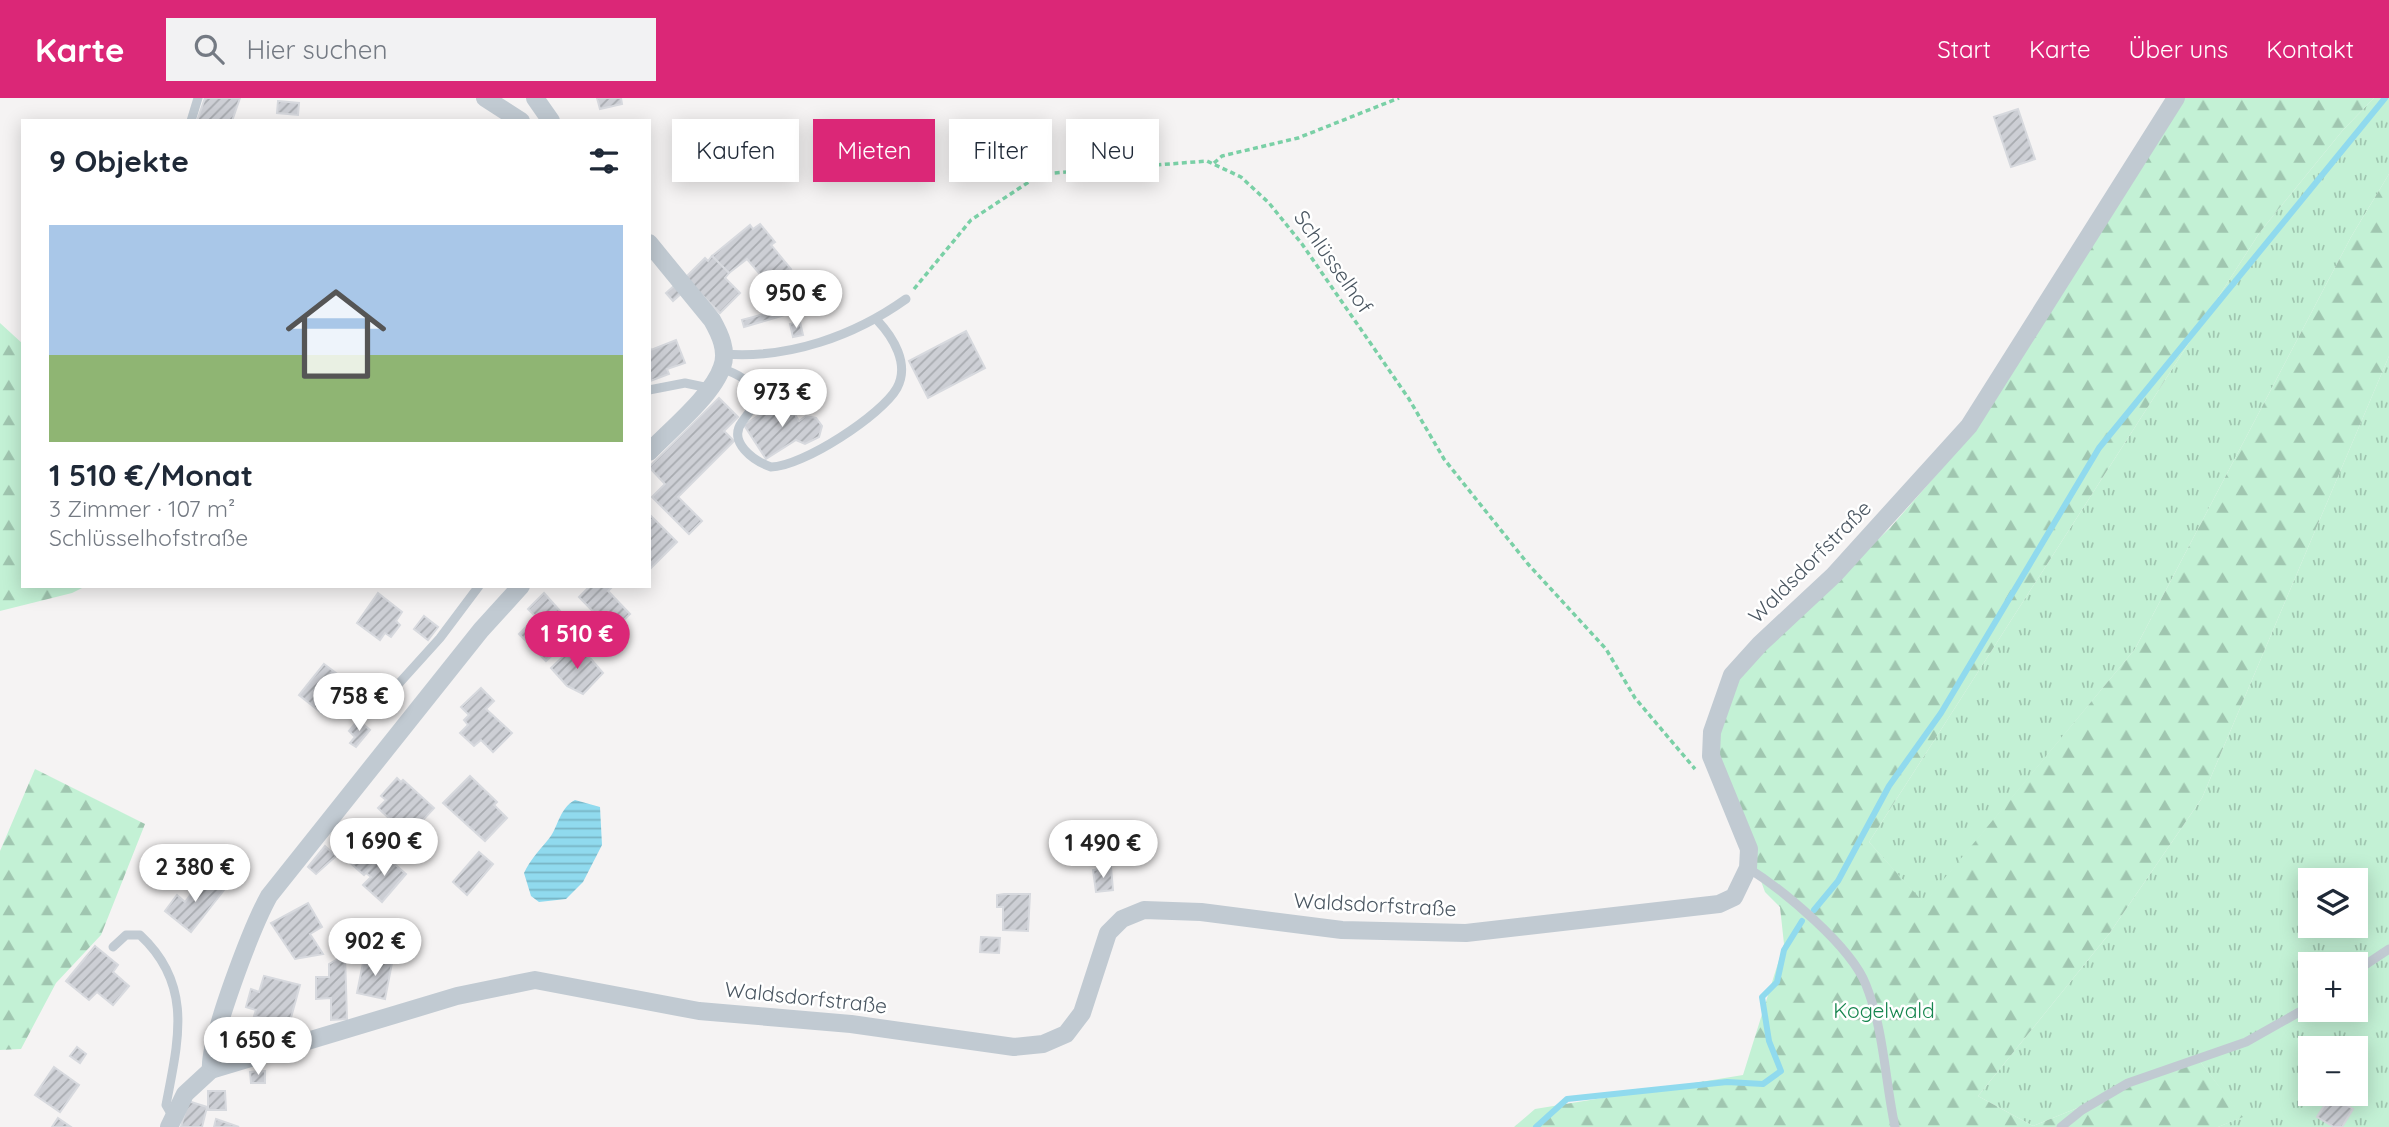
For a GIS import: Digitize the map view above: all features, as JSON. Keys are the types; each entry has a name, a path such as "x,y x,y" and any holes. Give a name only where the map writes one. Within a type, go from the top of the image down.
{"street":[{"path":"485,98 518,119"},
{"path":"535,98 550,119"},
{"name":"Waldsdorfstraße","path":"171,1122 185,1094 211,1070 457,996 535,980 699,1010 851,1024 1014,1047 1043,1044 1066,1034 1082,1013 1108,933 1122,919 1143,910 1201,912 1342,930 1466,933 1719,904 1734,897 1748,869 1749,849 1711,756 1712,732 1732,676 1760,643 1834,575 1969,426 2176,98"},
{"path":"651,245 712,320 720,333 723,361 709,388 651,450"},
{"path":"211,1070 214,1044 248,942 269,896 481,630 519,588"}],"lane":[{"path":"192,119 198,98"},
{"path":"723,361 783,352 877,320 906,299"},
{"path":"723,361 755,390 758,398 738,430 739,442 746,452 771,467 791,465 852,429 897,389 901,359 887,331 877,320"},
{"path":"651,390 685,383 709,388"},
{"path":"374,711 423,659 477,588"},
{"path":"1748,869 1783,893 1832,937 1865,982 1878,1025 1895,1127"},
{"path":"113,947 126,935 140,936 167,968 178,1006 180,1031 166,1105 171,1122"},
{"path":"2368,963 2389,949"},
{"path":"2061,1127 2128,1083 2246,1042 2298,1013"}],"path":[{"path":"1214,163 1222,156 1298,138 1399,98"},
{"name":"Schlüsselhof","path":"906,299 971,220 1041,174 1207,161 1241,177 1269,203 1302,244 1336,298 1409,399 1444,459 1528,564 1606,649 1635,698 1699,773"}],"green space":[{"name":"Kogelwald","path":"2181,98 2374,98 2343,130 2260,232 1869,842 1924,903 2135,649 2351,237 2389,174 2389,356 2202,798 2109,934 1978,1096 2033,1126 2198,1059 2243,1117 2218,1127 1514,1127 1535,1109 1743,1075 1784,944 1780,907 1765,892 1715,754 1717,733 1736,681 1764,648 1890,528 1938,473"},
{"path":"2374,98 2389,98 2389,174 2351,237 2135,649 1924,904 1869,842 2260,232 2343,130"},
{"path":"0,323 21,342 21,588 82,588 72,593 0,611"},
{"path":"2389,356 2389,1127 2218,1127 2242,1117 2198,1059 2033,1126 1978,1096 2109,934 2202,798"},
{"path":"35,769 145,824 101,935 56,983 21,1049 0,1050 0,851"}],"water":[{"path":"575,800 600,807 602,845 583,882 566,899 539,902 531,896 524,873 551,836 565,808"}],"building":[{"path":"205,98 240,98 233,119 198,119"},
{"path":"597,98 621,98 622,104 600,109"},
{"path":"278,101 299,103 298,115 277,113"},
{"path":"2018,109 2035,159 2011,167 1994,117"},
{"path":"760,224 775,242 771,245 791,269 770,286 747,259 729,273 712,256 750,225 753,229"},
{"path":"712,256 729,273 725,278 740,293 720,313 685,278 705,258 708,261"},
{"path":"675,285 682,293 673,301 666,293"},
{"path":"784,295 786,304 792,303 795,312 744,327 742,320 768,313 767,309 771,308 769,299"},
{"path":"800,322 803,335 793,337 790,324"},
{"path":"966,331 985,368 928,398 909,361"},
{"path":"676,340 685,363 667,369 669,374 651,381 651,350"},
{"path":"719,398 738,417 724,431 734,441 678,497 702,521 689,534 652,497 665,484 651,469 651,465"},
{"path":"785,398 799,421 806,416 816,418 822,426 819,437 805,444 796,440 766,459 744,425"},
{"path":"651,516 677,542 651,568"},
{"path":"588,588 611,588 608,591 630,614 612,631 579,597"},
{"path":"378,593 402,612 396,621 400,625 391,637 385,633 380,640 357,623"},
{"path":"544,593 578,631 561,651 559,649 546,661 519,634 536,617 528,609"},
{"path":"424,616 438,627 428,640 414,629"},
{"path":"573,647 591,659 603,673 583,694 567,686 551,668"},
{"path":"324,664 348,682 323,714 299,695"},
{"path":"481,688 494,701 486,709 512,733 493,752 481,740 474,746 460,733 468,725 464,720 469,715 461,707"},
{"path":"358,720 370,730 356,747 350,743 355,737 349,731"},
{"path":"470,776 497,802 494,805 507,818 485,841 443,803"},
{"path":"397,778 401,782 403,780 434,808 408,836 378,808 386,800 381,796"},
{"path":"361,829 386,851 364,875 339,853"},
{"path":"325,846 336,856 316,874 308,867"},
{"path":"479,852 493,864 467,895 453,882"},
{"path":"383,854 406,874 382,902 363,885 371,877 366,873"},
{"path":"1111,867 1113,890 1096,892 1093,870"},
{"path":"205,875 224,890 191,932 165,911 177,895 185,902"},
{"path":"1030,894 1028,931 1003,930 1003,907 997,907 997,895"},
{"path":"308,903 322,927 310,934 323,954 295,959 271,923"},
{"path":"981,937 1000,938 999,953 980,952"},
{"path":"95,946 118,965 113,972 129,986 113,1005 97,992 89,1000 66,981"},
{"path":"345,955 347,1019 331,1020 331,998 316,999 316,977 329,977 329,964"},
{"path":"364,958 392,963 385,999 357,993"},
{"path":"264,976 300,985 289,1025 254,1016 256,1010 246,1007 251,989 259,992"},
{"path":"77,1047 86,1054 80,1063 70,1056"},
{"path":"54,1067 79,1085 60,1112 35,1095"},
{"path":"265,1071 265,1083 251,1083 250,1072"},
{"path":"208,1091 225,1091 226,1110 208,1110"},
{"path":"188,1101 207,1107 202,1127 181,1127"},
{"path":"2324,1106 2348,1106 2353,1109 2342,1127 2334,1127 2317,1117"},
{"path":"58,1118 71,1127 52,1127"},
{"path":"216,1119 239,1127 214,1127"}],"waterway":[{"path":"1814,910 1838,881 1889,786 1941,713 2099,448 2385,98"},
{"path":"1536,1127 1567,1099 1727,1082 1763,1084 1781,1071 1769,1041 1762,997 1777,982 1784,950 1802,921"}]}
